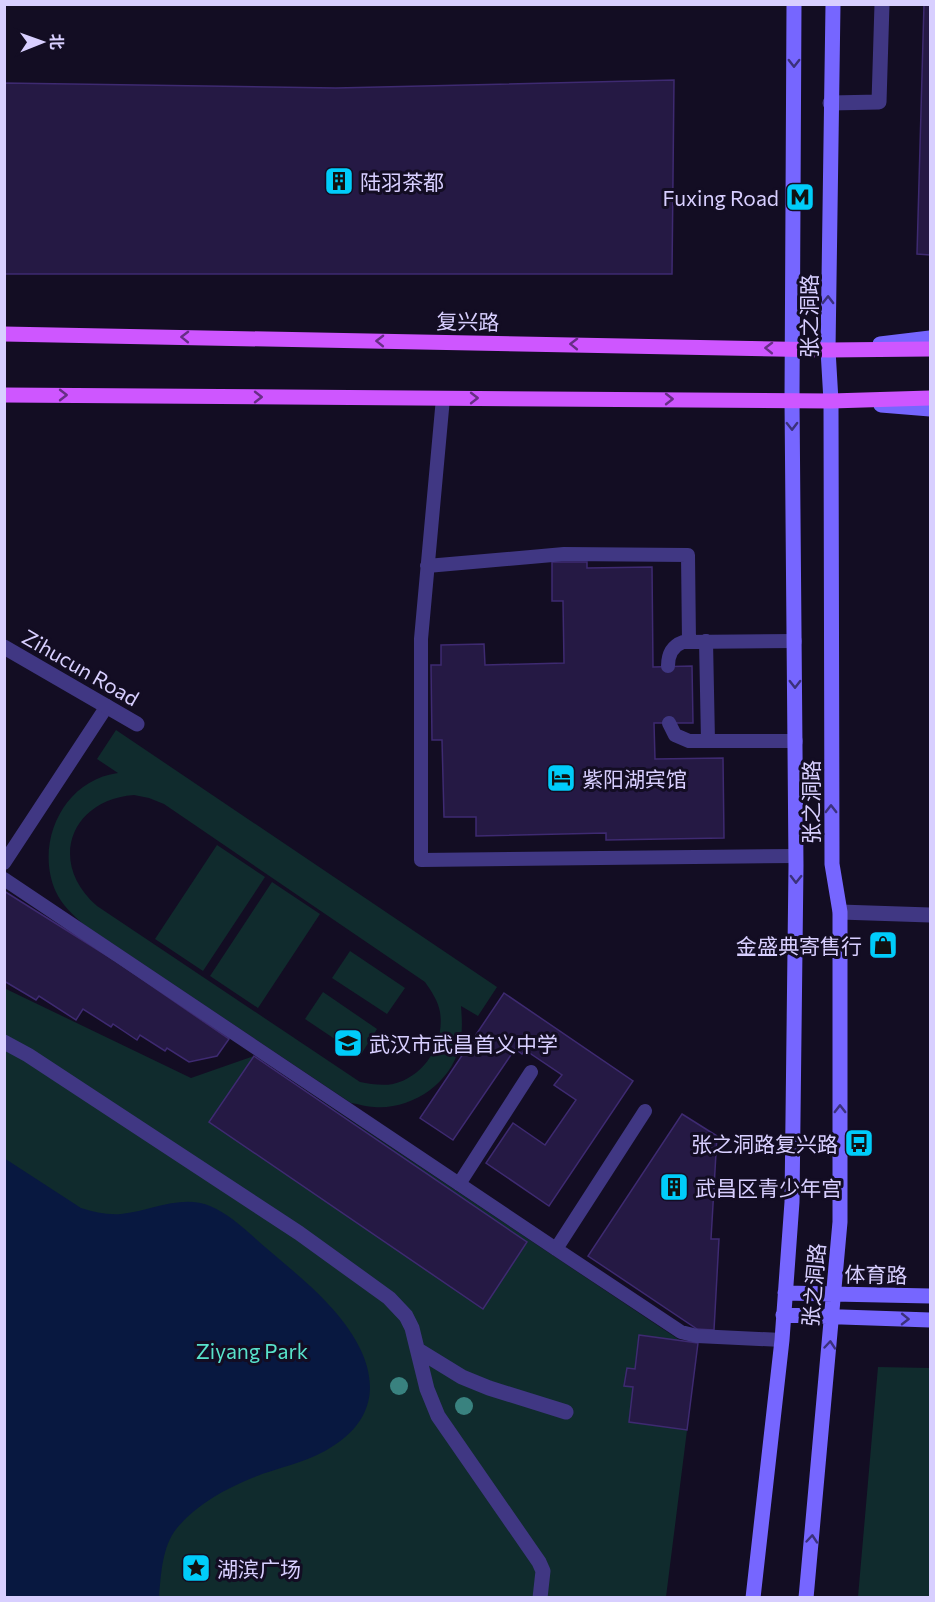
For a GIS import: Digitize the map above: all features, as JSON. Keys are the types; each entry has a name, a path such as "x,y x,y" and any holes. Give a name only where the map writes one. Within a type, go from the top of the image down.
{"main road":[{"name":"张之洞路","path":"753,1598 782,1340 792,1202 796,856 792,400 794,4"},
{"name":"张之洞路","path":"806,1598 840,1222 840,912 832,864 831,401 828,350 833,4"},
{"name":"复兴路","path":"4,334 828,350 930,338"},
{"path":"828,350 930,349"},
{"path":"4,395 792,400 930,409"},
{"path":"831,401 930,398"},
{"name":"体育路","path":"785,1293 930,1296"},
{"path":"783,1315 930,1320"}],"street":[{"path":"830,103 879,102 882,4"},
{"name":"Zihucun Road","path":"4,646 137,724"},
{"path":"840,912 930,915"},
{"path":"4,1042 28,1054 280,1220 389,1298 406,1316 438,1416 539,1562 543,1571 540,1598"},
{"path":"418,1350 462,1377 489,1388 567,1412"}],"lane":[{"path":"443,398 421,639 421,860 796,856"},
{"path":"427,566 564,554 688,555 689,642"},
{"path":"706,641 708,741"},
{"path":"668,666 669,654 674,648 679,644 689,642 795,641"},
{"path":"4,863 107,706"},
{"path":"669,723 671,730 680,738 708,741 795,741"},
{"path":"4,879 556,1250 687,1334 713,1338 782,1340"},
{"path":"459,1184 531,1072"},
{"path":"556,1250 645,1111"}],"green space":[{"path":"116,730 497,987 478,1016 461,1006 462,1032 459,1048 447,1073 438,1083 415,1099 402,1104 369,1107 351,1103 75,917 58,897 50,873 51,835 68,801 82,788 99,778 118,773 97,759","holes":["134,795 164,804 425,982 438,1004 441,1024 436,1047 423,1067 404,1080 393,1084 360,1082 97,906 82,889 73,872 70,854 73,837 81,821 94,809 112,799"]},
{"path":"217,845 265,877 203,971 155,939"},
{"path":"272,882 320,914 258,1008 210,976"},
{"path":"350,951 405,988 387,1014 332,978"},
{"name":"Ziyang Park","path":"4,988 191,1078 254,1056 681,1341 698,1343 666,1597 5,1597"},
{"path":"323,992 377,1029 360,1056 305,1019"},
{"path":"878,1367 930,1368 930,1597 858,1597"}],"water":[{"path":"4,1158 81,1208 91,1211 121,1214 177,1202 199,1203 218,1210 246,1230 322,1297 345,1323 366,1362 370,1382 368,1401 361,1419 347,1436 325,1451 298,1463 232,1487 193,1512 177,1528 168,1543 163,1561 159,1597 5,1597"}],"building":[{"path":"924,4 930,4 930,255 917,254"},
{"name":"陆羽茶都","path":"674,80 672,274 4,274 4,83 336,88"},
{"path":"552,562 587,562 587,568 652,567 653,667 692,666 693,723 654,723 655,759 723,758 724,838 606,840 606,833 476,836 476,817 444,817 442,740 432,740 431,665 441,665 441,645 484,644 485,665 564,663 563,601 552,601"},
{"path":"4,891 114,960 229,1039 217,1056 189,1062 167,1048 165,1051 140,1035 137,1040 113,1024 111,1027 83,1009 76,1020 39,996 36,1000 4,981"},
{"path":"504,993 633,1081 549,1206 486,1163 513,1123 545,1145 576,1100 554,1085 562,1075 525,1050 522,1054 515,1049 453,1140 420,1118"},
{"path":"254,1056 527,1242 483,1309 209,1122"},
{"name":"武昌区青少年宫","path":"682,1114 717,1136 711,1239 719,1239 714,1330 697,1329 588,1256"},
{"path":"639,1335 698,1343 687,1430 629,1422 633,1387 624,1386 627,1368 635,1369"}],"place":[{"name":"陆羽茶都","path":"339,181"},
{"name":"Fuxing Road","path":"800,197"},
{"name":"紫阳湖宾馆","path":"561,778"},
{"name":"金盛典寄售行","path":"883,945"},
{"name":"武汉市武昌首义中学","path":"348,1043"},
{"name":"张之洞路复兴路","path":"859,1143"},
{"name":"武昌区青少年宫","path":"674,1187"},
{"name":"湖滨广场","path":"196,1568"}]}
